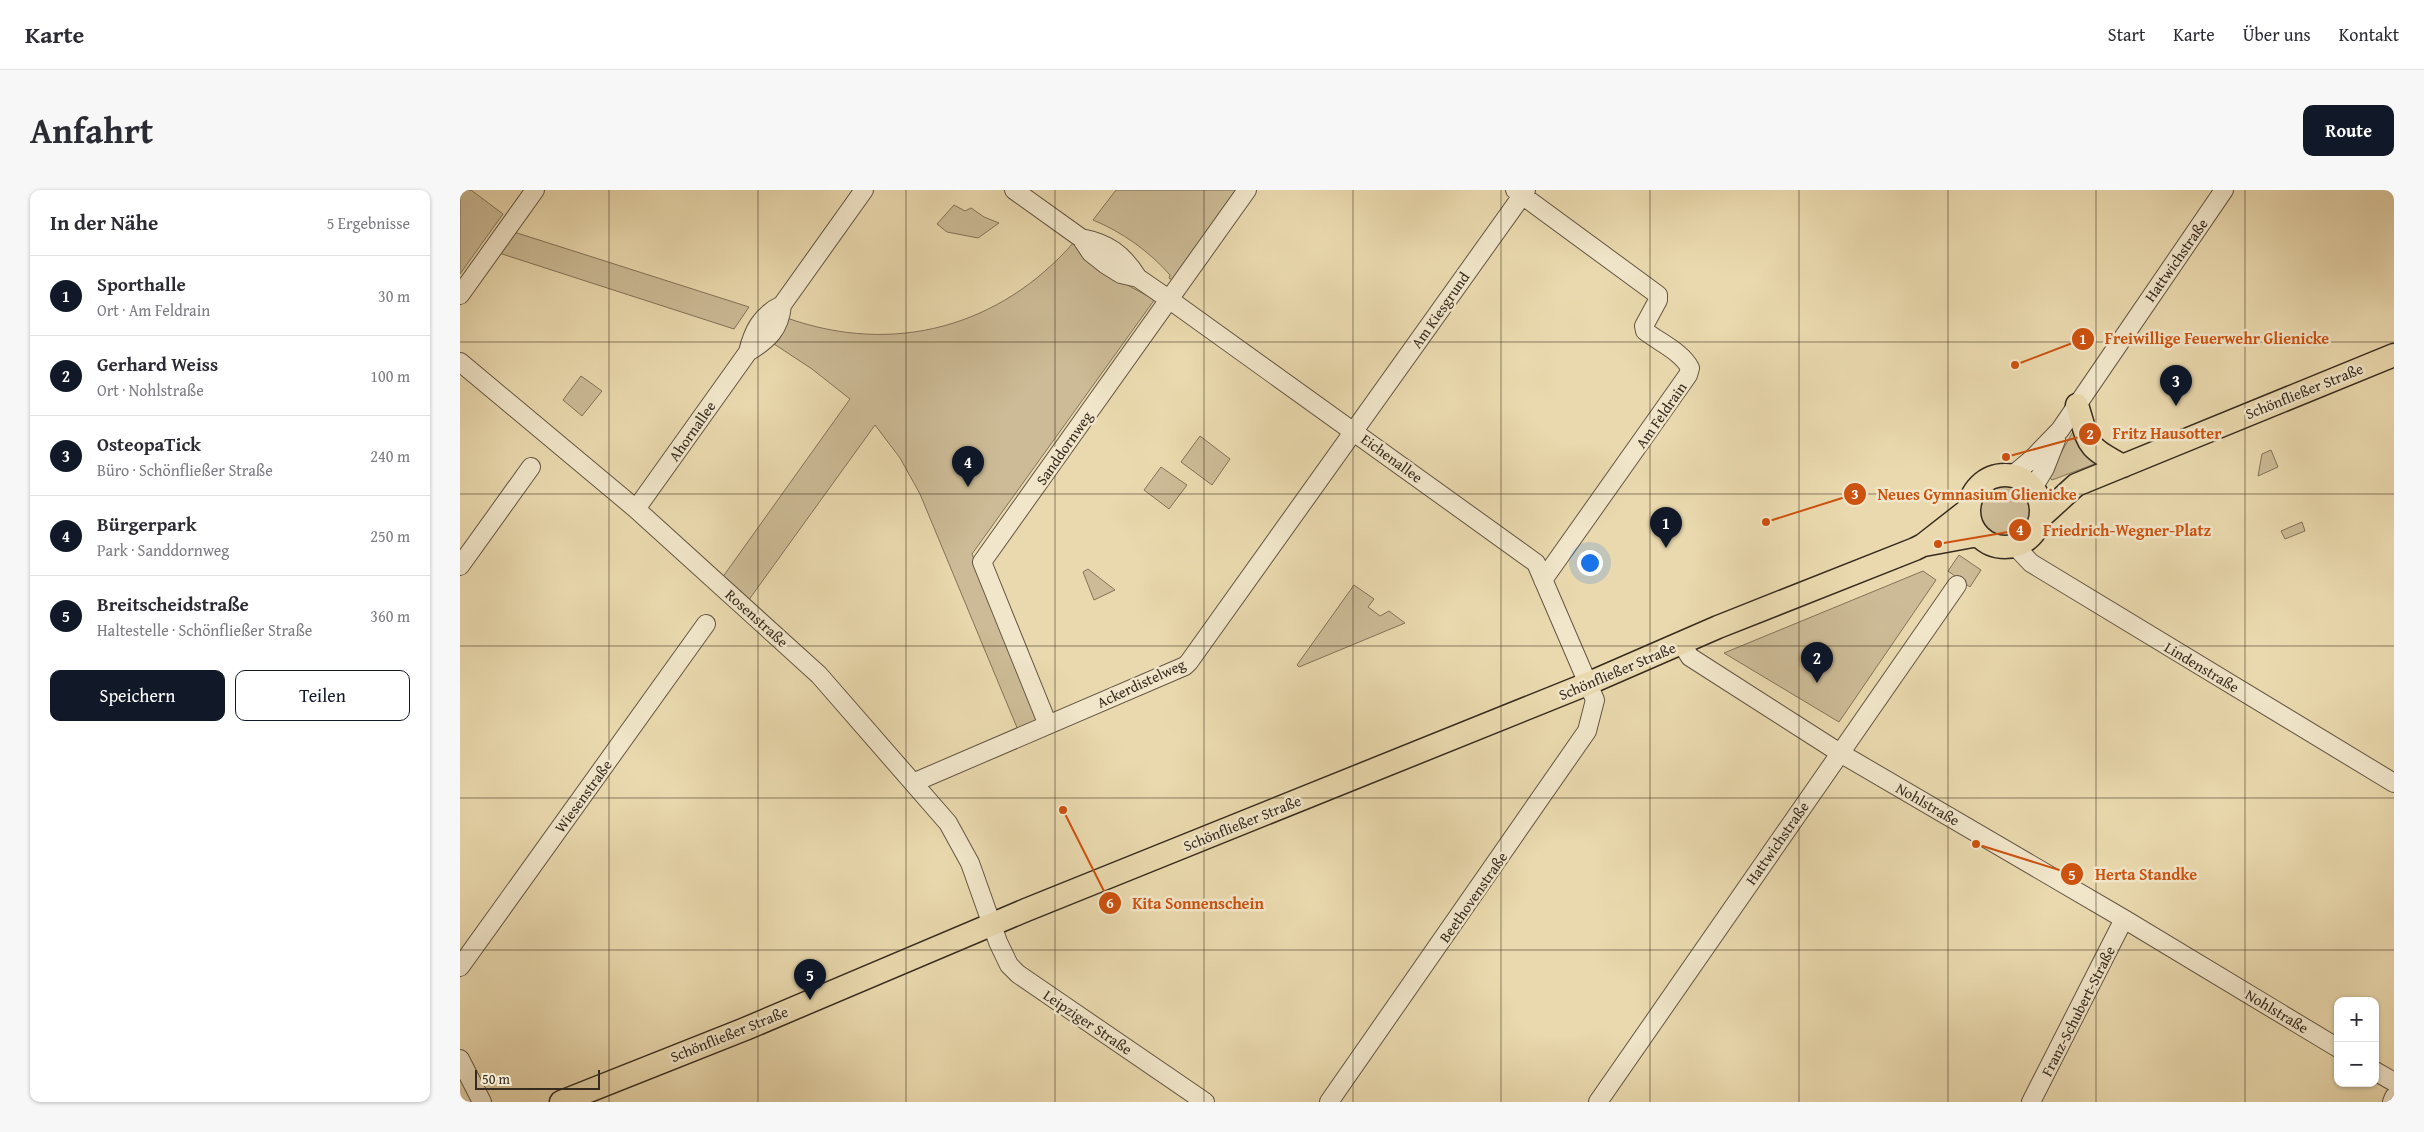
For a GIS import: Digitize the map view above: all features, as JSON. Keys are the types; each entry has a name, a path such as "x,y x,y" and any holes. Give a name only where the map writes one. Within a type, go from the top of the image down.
{"main road":[{"name":"Schönfließer Straße","path":"2041,518 2076,485 2394,355"},
{"path":"2077,404 2086,438 2095,451 2123,466"},
{"path":"2013,475 2023,480 2035,490 2040,505 2041,518 2032,536 2015,546 1993,546 1978,535 1971,525 1969,509 1971,500 1981,484 1996,476 2013,475"},
{"name":"Schönfließer Straße","path":"2035,490 2056,484 2076,485"},
{"name":"Schönfließer Straße","path":"1923,545 1969,509"},
{"name":"Schönfließer Straße","path":"561,1102 1588,684 1681,643 1923,545 1978,535"}],"street":[{"path":"460,295 536,190"},
{"name":"Ahornallee","path":"636,509 748,352 764,343 781,320 782,305 864,190"},
{"name":"Eichenallee","path":"1014,190 1081,238 1091,253 1105,264 1121,274 1138,278 1170,300 1536,563 1588,684"},
{"name":"Sanddornweg","path":"1048,725 982,562 1247,190"},
{"name":"Hattwichstraße","path":"2013,475 2032,460 2060,430 2224,190"},
{"name":"Am Kiesgrund","path":"1354,431 1521,192"},
{"name":"Am Feldrain","path":"1521,192 1658,295 1658,300 1644,326 1645,331 1678,354 1690,368 1688,375 1543,580"},
{"name":"Rosenstraße","path":"460,362 636,509 819,675 915,782 948,823 970,864 991,926"},
{"name":"Hattwichstraße","path":"2035,490 2060,430"},
{"name":"Ackerdistelweg","path":"915,782 1185,666 1354,431"},
{"path":"460,566 531,467"},
{"name":"Lindenstraße","path":"2015,546 2031,563 2394,783"},
{"name":"Hattwichstraße","path":"1598,1102 1957,586"},
{"name":"Wiesenstraße","path":"460,967 706,624"},
{"name":"Nohlstraße","path":"1681,643 1690,657 1840,753 2124,919 2334,1046"},
{"name":"Beethovenstraße","path":"1330,1102 1587,731 1595,700 1588,684"},
{"name":"Franz-Schubert-Straße","path":"2031,1102 2124,919"},
{"name":"Leipziger Straße","path":"991,926 1010,965 1018,974 1205,1102"},
{"path":"460,1059 482,1102"},
{"path":"2379,1073 2394,1082"},
{"path":"2392,1102 2394,1098"}],"shaded area":[{"path":"460,190 471,190 503,214 460,274"},
{"path":"1116,190 1240,190 1175,282 1169,278 1170,275 1162,266 1144,250 1125,236 1093,220"},
{"path":"954,205 965,211 971,208 984,217 999,223 978,238 947,232 937,224"},
{"path":"514,232 749,307 734,329 499,253"},
{"path":"1074,242 1112,274 1132,288 1155,299 972,554 1041,720 1018,730 920,494 900,458 875,425 748,601 722,578 850,399 812,369 771,342 787,318 827,329 867,334 905,333 943,326 979,313 1013,295 1045,271"},
{"path":"581,376 602,391 582,416 563,400"},
{"path":"2075,428 2100,462 2052,480 2048,476"},
{"path":"1200,436 1230,459 1212,485 1181,462"},
{"path":"2271,450 2278,467 2258,476 2262,454"},
{"path":"1161,467 1187,485 1169,509 1144,490"},
{"path":"2000,485 2010,485 2020,489 2028,497 2032,512 2028,527 2020,535 2010,539 2000,539 1990,535 1982,527 1978,517 1978,507 1982,497 1990,489"},
{"path":"2302,522 2305,531 2285,539 2281,531"},
{"path":"1959,555 1981,570 1970,587 1948,571"},
{"path":"1088,569 1115,590 1094,600 1083,572"},
{"path":"1923,571 1936,580 1839,722 1724,653"},
{"path":"1354,585 1374,599 1368,607 1380,616 1389,611 1405,623 1299,667 1297,665"}],"place":[{"name":"Freiwillige Feuerwehr Glienicke","path":"2015,365"},
{"name":"OsteopaTick","path":"2176,406"},
{"name":"Fritz Hausotter","path":"2006,457"},
{"name":"Bürgerpark","path":"968,487"},
{"name":"Neues Gymnasium Glienicke","path":"1766,522"},
{"name":"Friedrich-Wegner-Platz","path":"1938,544"},
{"name":"Sporthalle","path":"1666,548"},
{"name":"Gerhard Weiss","path":"1817,683"},
{"name":"Kita Sonnenschein","path":"1063,810"},
{"name":"Herta Standke","path":"1976,844"},
{"name":"Breitscheidstraße","path":"810,1000"}]}
